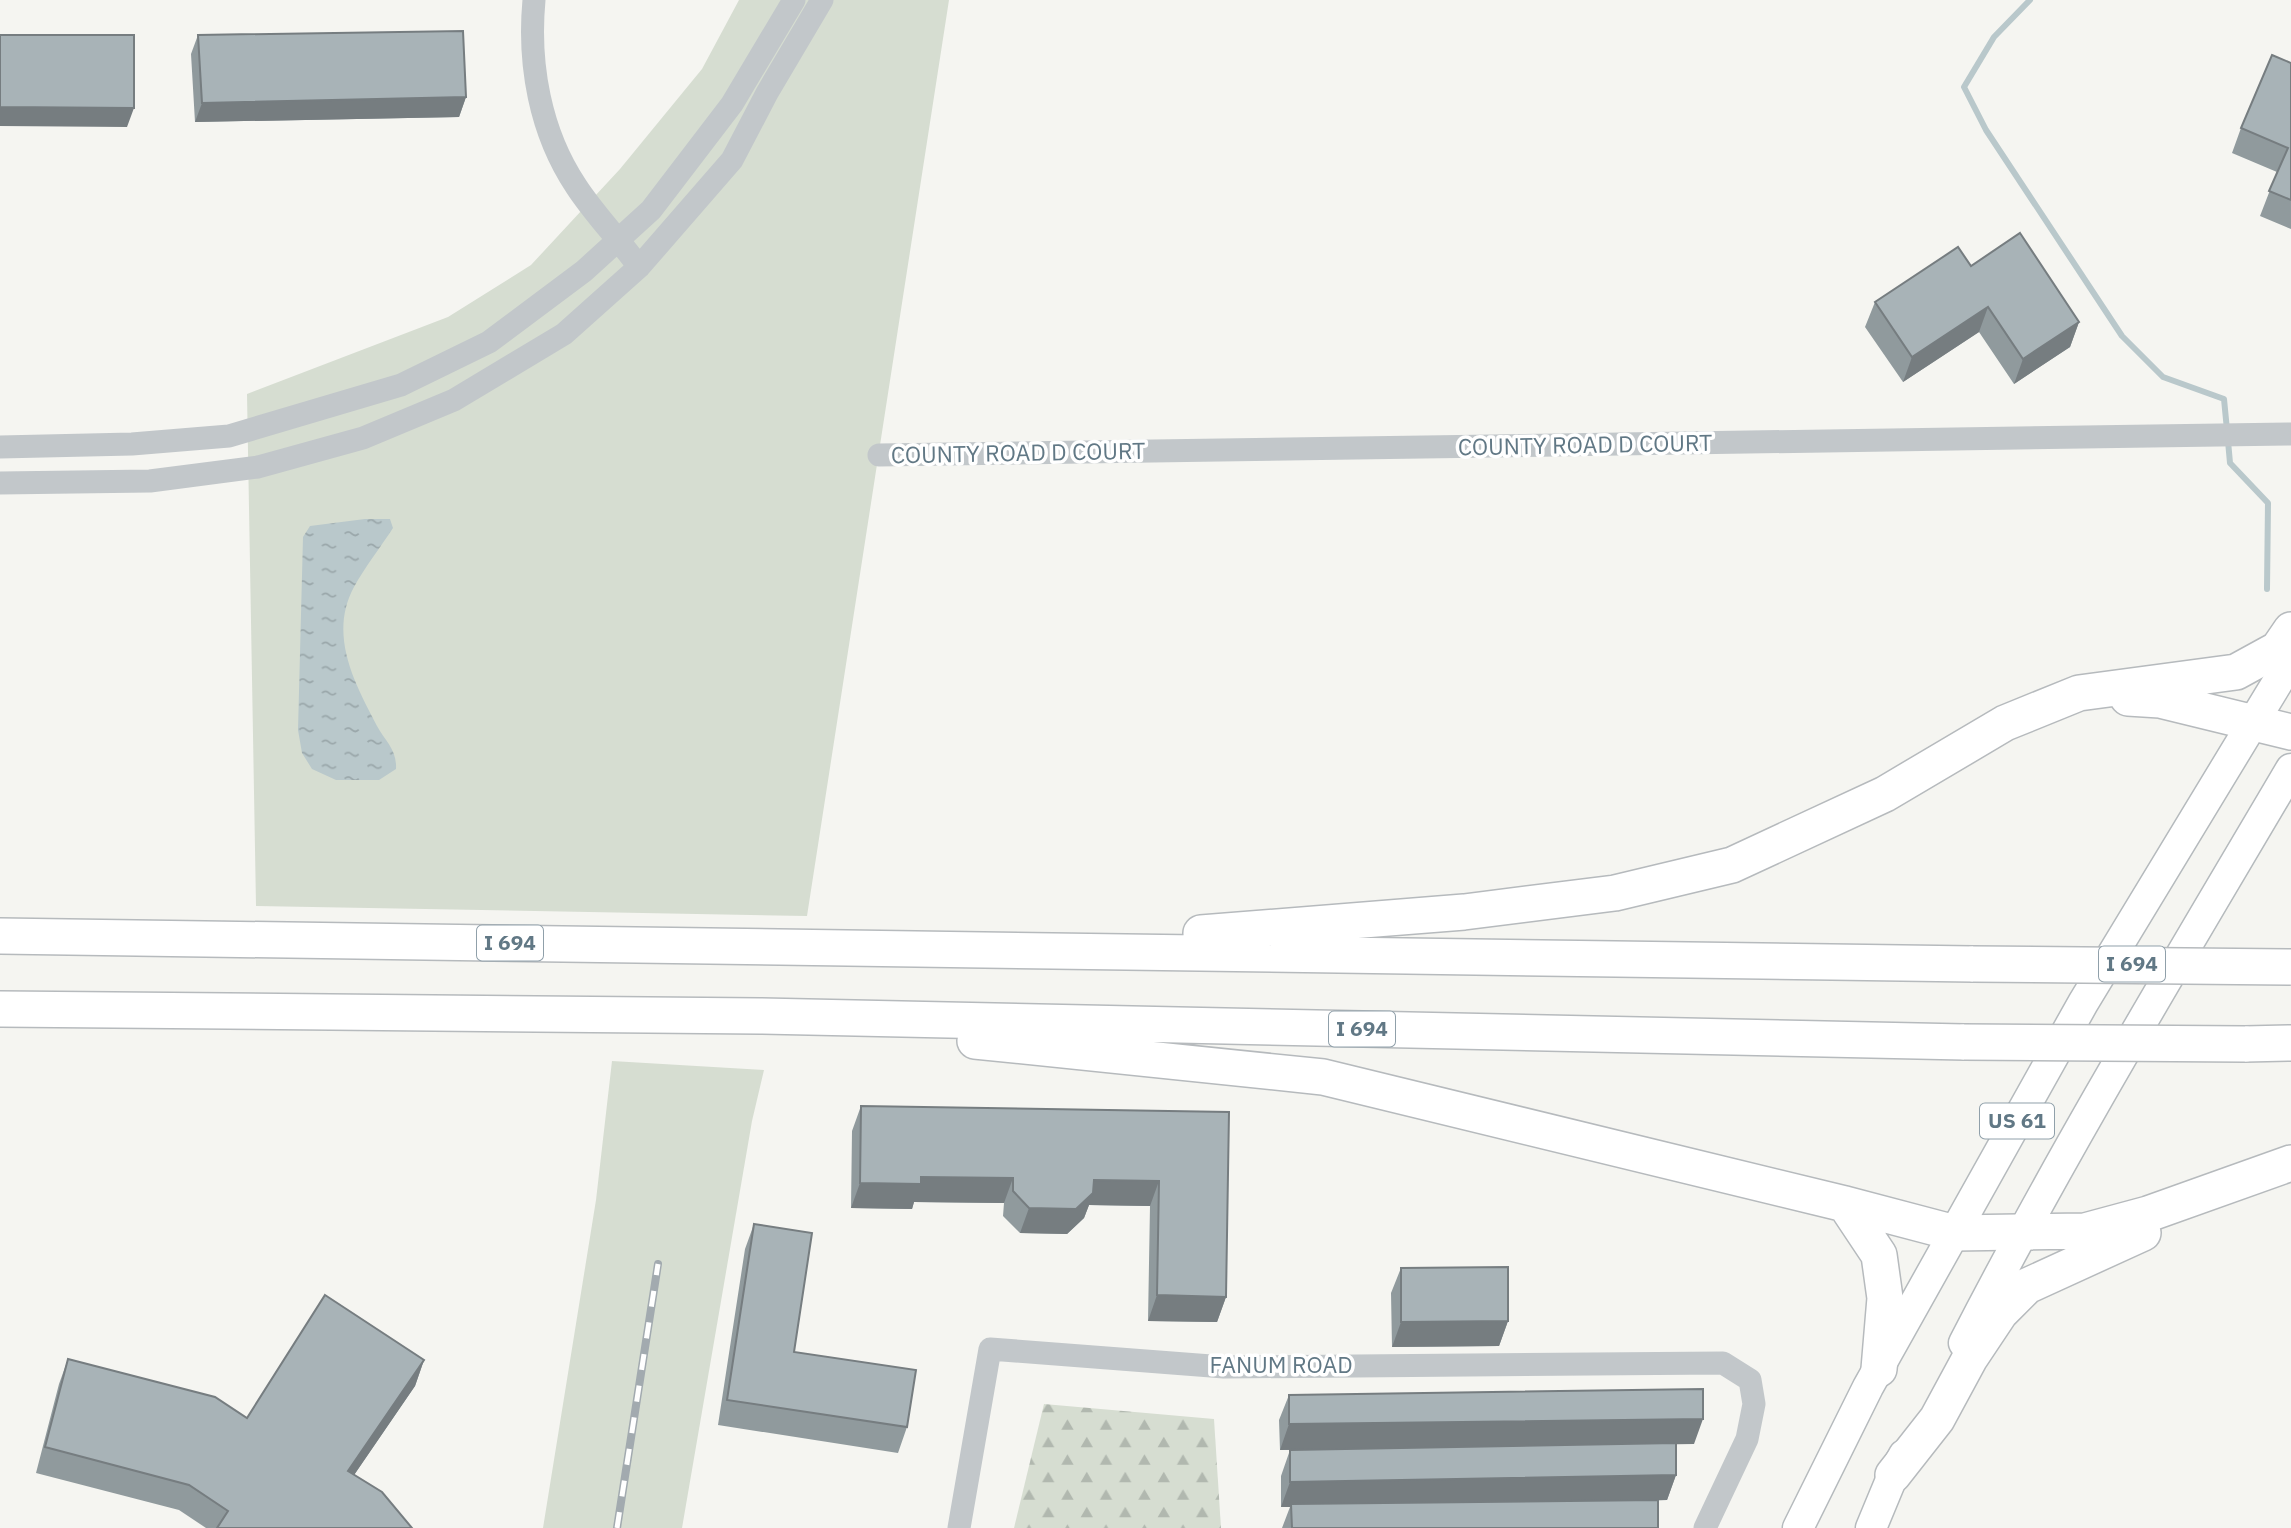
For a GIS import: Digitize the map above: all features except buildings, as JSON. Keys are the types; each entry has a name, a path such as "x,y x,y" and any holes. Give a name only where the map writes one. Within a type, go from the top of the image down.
{"highway":[{"path":"1020,950 1464,912 1615,893 1732,865 1885,794 2005,723 2079,694 2236,672 2278,649 2291,630"},
{"path":"2079,694 2160,700 2291,732"},
{"name":"I 694","path":"0,936 2291,967"},
{"name":"I 694","path":"0,1009 760,1016 1964,1042 2291,1043"},
{"path":"760,1016 1083,1054 1323,1077 1955,1233 2085,1231 2148,1214 2291,1163"},
{"path":"1893,1475 1937,1419 1970,1358 2000,1313 2027,1286 2180,1217 2291,1175"},
{"path":"1845,1204 1879,1255 1885,1298 1879,1369"}],"main road":[{"name":"US 61","path":"1798,1528 1879,1369 2083,1003 2291,660"},
{"name":"US 61","path":"1871,1528 1893,1475 2022,1231 2080,1127 2291,769"}],"street":[{"path":"534,0 533,52 539,97 552,139 577,188 639,267"},
{"path":"0,447 132,444 229,436 401,385 489,342 584,271 651,210 732,104 794,0"},
{"path":"0,483 150,481 258,467 363,438 454,400 564,334 639,267 732,160 767,93 822,0"},
{"name":"COUNTY ROAD D COURT","path":"879,455 2291,434"},
{"name":"FANUM ROAD","path":"960,1528 990,1349 1224,1367 1723,1363 1750,1380 1754,1404 1748,1439 1705,1528"}],"green space":[{"path":"739,0 949,0 807,916 256,906 247,394 448,317 531,265 620,169 702,69"},
{"path":"612,1061 764,1070 752,1121 682,1528 543,1528 596,1200"},
{"path":"1044,1404 1214,1419 1221,1528 1014,1528"}],"water":[{"path":"365,519 390,519 393,528 354,587 347,605 344,641 353,676 377,726 393,751 396,769 379,780 336,780 312,769 302,753 298,730 303,537 310,526"}],"waterway":[{"path":"2030,0 1994,37 1964,87 1986,130 2122,336 2163,377 2224,399 2227,430"},
{"path":"2228,441 2230,463 2268,503 2267,589"}],"railway":[{"path":"617,1528 658,1264"}]}
